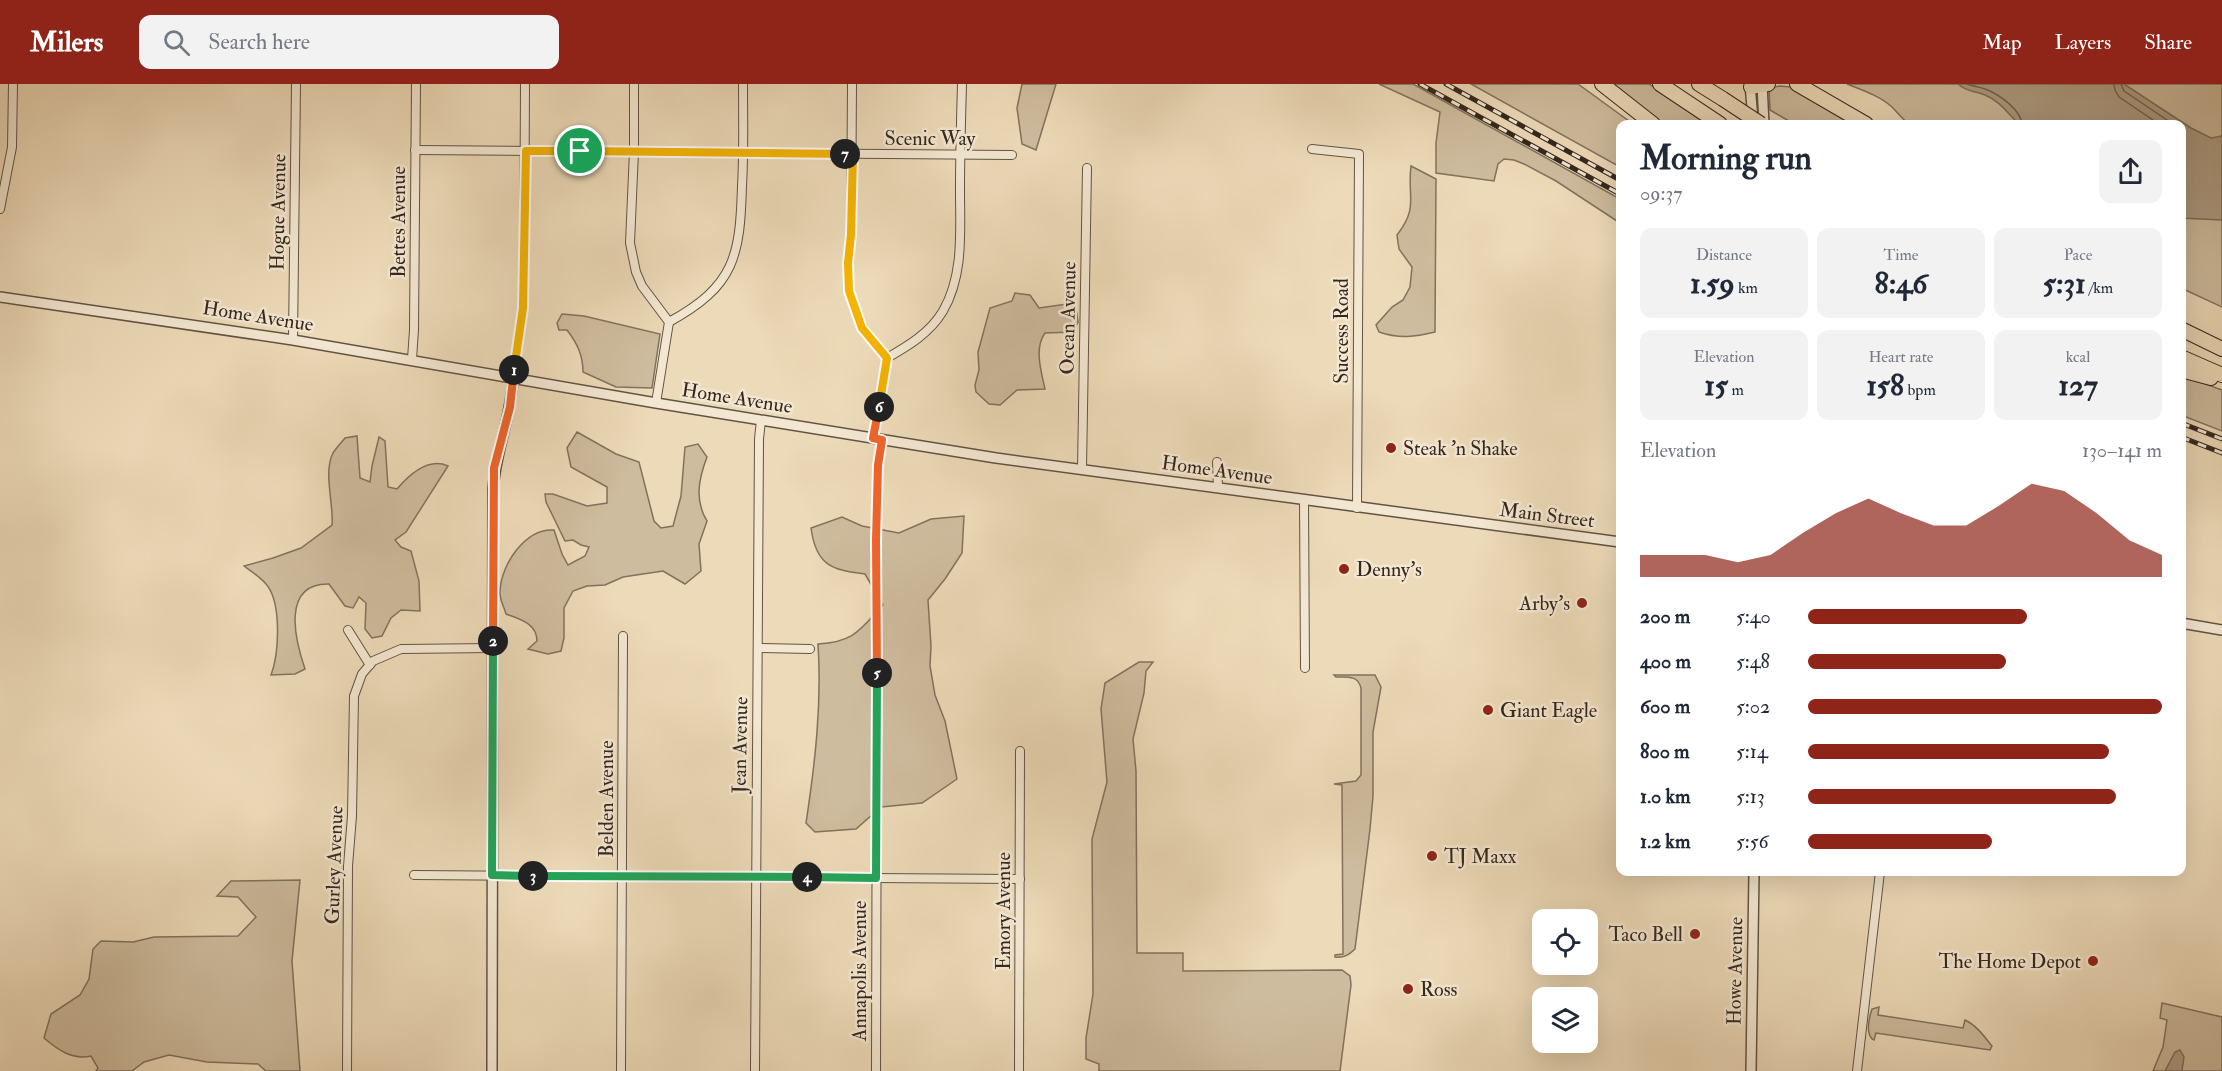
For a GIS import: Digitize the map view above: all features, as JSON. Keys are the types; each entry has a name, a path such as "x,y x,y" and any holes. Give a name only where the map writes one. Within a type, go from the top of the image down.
{"highway":[{"path":"1602,84 1648,120"},
{"path":"1660,84 1714,120"},
{"path":"1699,84 1757,120"},
{"path":"1797,84 1859,120"},
{"path":"2186,332 2222,351"},
{"path":"2186,338 2222,351"},
{"path":"2186,359 2222,375"},
{"path":"2186,371 2222,381"}],"street":[{"path":"0,209 12,147 13,84"},
{"name":"Hogue Avenue","path":"293,340 296,84"},
{"name":"Bettes Avenue","path":"412,359 416,84"},
{"path":"492,1071 494,478 498,451 510,407 523,308 525,84"},
{"path":"634,84 634,151 630,229 632,258 642,286 669,322 656,403"},
{"path":"669,322 690,311 706,298 719,284 733,260 740,232 744,152 743,84"},
{"path":"852,84 853,154 848,263 849,291 862,328 887,358 918,339 931,327 951,294 959,256 962,84"},
{"path":"1755,120 1759,85"},
{"path":"1759,85 1763,120"},
{"name":"Success Road","path":"1312,149 1359,154 1357,507"},
{"name":"Scenic Way","path":"415,150 1012,155"},
{"name":"Ocean Avenue","path":"1082,469 1087,168"},
{"name":"Home Avenue","path":"0,297 412,359 442,367 878,439 1469,523"},
{"name":"Annapolis Avenue","path":"876,1071 876,540 878,439 887,358"},
{"name":"Jean Avenue","path":"755,1071 759,439 761,420"},
{"path":"1217,462 1218,488"},
{"path":"1304,500 1305,668"},
{"name":"Main Street","path":"1469,523 1616,541"},
{"path":"2186,625 2222,630"},
{"path":"348,630 370,665 377,658 401,649 493,648"},
{"name":"Belden Avenue","path":"621,1071 623,636"},
{"path":"758,648 810,649"},
{"name":"Gurley Avenue","path":"347,1071 352,703 357,685 370,665"},
{"name":"Emory Avenue","path":"1019,1071 1020,752"},
{"path":"414,875 1020,879"},
{"name":"Howe Avenue","path":"1751,1071 1754,876"},
{"path":"1857,1071 1880,876"}],"shaded area":[{"path":"1022,84 1056,84 1036,150 1022,144 1017,108"},
{"path":"1379,84 1413,84 1616,197 1616,220 1556,181 1514,160 1504,159 1498,164 1494,181 1436,173 1436,143 1440,112"},
{"path":"1471,84 1578,84 1628,120 1616,120 1616,165"},
{"path":"1610,84 1649,84 1701,120 1658,120"},
{"path":"1847,84 2222,84 2222,307 2186,290 2186,120 1904,120 1892,107 1871,94"},
{"path":"1791,87 1852,120 1787,120 1770,110 1769,88"},
{"path":"1411,166 1436,179 1435,332 1400,336 1379,332 1376,325 1392,307 1403,300 1410,287 1412,267 1399,249 1397,235 1410,209"},
{"path":"1015,293 1030,295 1039,308 1067,304 1077,313 1078,322 1073,332 1045,333 1042,339 1039,360 1045,389 1017,390 1000,405 989,404 976,392 975,385 979,370 978,352 990,308 1012,301"},
{"path":"562,314 584,316 660,334 652,388 616,387 583,372 581,355 574,340 567,330 559,330 557,323"},
{"path":"2186,377 2222,390 2222,431 2186,417"},
{"path":"577,432 616,454 639,462 654,521 661,528 673,526 681,496 685,447 698,444 707,457 699,489 700,505 707,521 699,544 701,571 685,584 663,571 623,577 605,585 587,586 573,591 564,608 564,638 561,651 548,654 528,649 537,641 536,635 531,626 506,614 501,600 501,581 516,550 533,535 543,531 554,530 568,565 585,556 589,547 573,540 565,541 546,502 545,494 553,494 587,506 607,503 607,487 571,467 567,448"},
{"path":"357,436 360,478 370,482 379,437 385,441 388,487 397,489 413,473 426,466 441,464 448,466 406,532 395,540 401,547 411,551 419,581 420,611 401,610 391,618 382,636 372,638 365,629 366,603 359,597 353,608 345,606 329,584 314,586 304,593 295,615 298,643 305,669 295,674 271,675 277,642 275,603 266,584 244,566 301,548 332,525 330,461 334,451 345,438"},
{"path":"964,516 962,553 928,600 930,666 935,695 945,721 957,779 922,803 881,807 856,829 815,832 806,823 817,734 818,644 840,641 855,633 883,605 865,574 834,567 821,558 813,540 811,528 842,517 862,526 899,533 931,519"},
{"path":"1139,662 1153,662 1146,671 1144,693 1133,739 1136,771 1137,953 1183,953 1183,971 1342,970 1350,976 1351,985 1340,1071 1099,1071 1099,1064 1086,1059 1086,1038 1093,994 1092,839 1107,782 1101,709 1105,683"},
{"path":"1334,675 1375,675 1381,687 1373,732 1373,796 1355,949 1346,956 1338,957 1335,955 1343,954 1342,785 1334,784 1356,781 1361,775 1361,688 1355,679"},
{"path":"300,880 292,961 300,1071 266,1071 258,1064 207,1062 169,1055 144,1062 132,1071 96,1071 98,1068 91,1056 71,1055 44,1038 51,1014 80,995 89,979 93,949 101,941 133,942 154,937 238,936 256,917 238,897 217,896 231,881"},
{"path":"2162,1003 2222,1017 2222,1071 2153,1071 2163,1047 2167,1020 2160,1018"},
{"path":"1879,1007 1878,1015 1963,1028 1965,1020 1976,1028 1992,1046 1990,1050 1876,1033 1874,1040 1869,1033 1869,1021 1872,1009"}],"water":[{"path":"1958,84 2124,84 2179,120 2015,120 1995,101 1981,93 1965,89"},
{"path":"2186,125 2211,138 2222,136 2222,220 2186,218"},
{"path":"2180,1050 2184,1057 2182,1071 2165,1071 2175,1052"}],"railway":[{"path":"1420,84 1616,192"},
{"path":"1446,84 1616,178"},
{"path":"2186,425 2222,439"},
{"path":"2186,439 2222,453"}],"place":[{"name":"Steak 'n Shake","path":"1391,448"},
{"name":"Denny's","path":"1344,569"},
{"name":"Arby's","path":"1582,603"},
{"name":"Giant Eagle","path":"1488,710"},
{"name":"TJ Maxx","path":"1432,856"},
{"name":"Taco Bell","path":"1695,934"},
{"name":"The Home Depot","path":"2093,961"},
{"name":"Ross","path":"1408,989"}],"route":[{"path":"526,151 580,151 853,154 848,263 849,291 862,328 887,358 873,438 882,440 878,465 876,540 876,878 492,875 493,489 494,468 513,392 523,308 526,151"}]}
